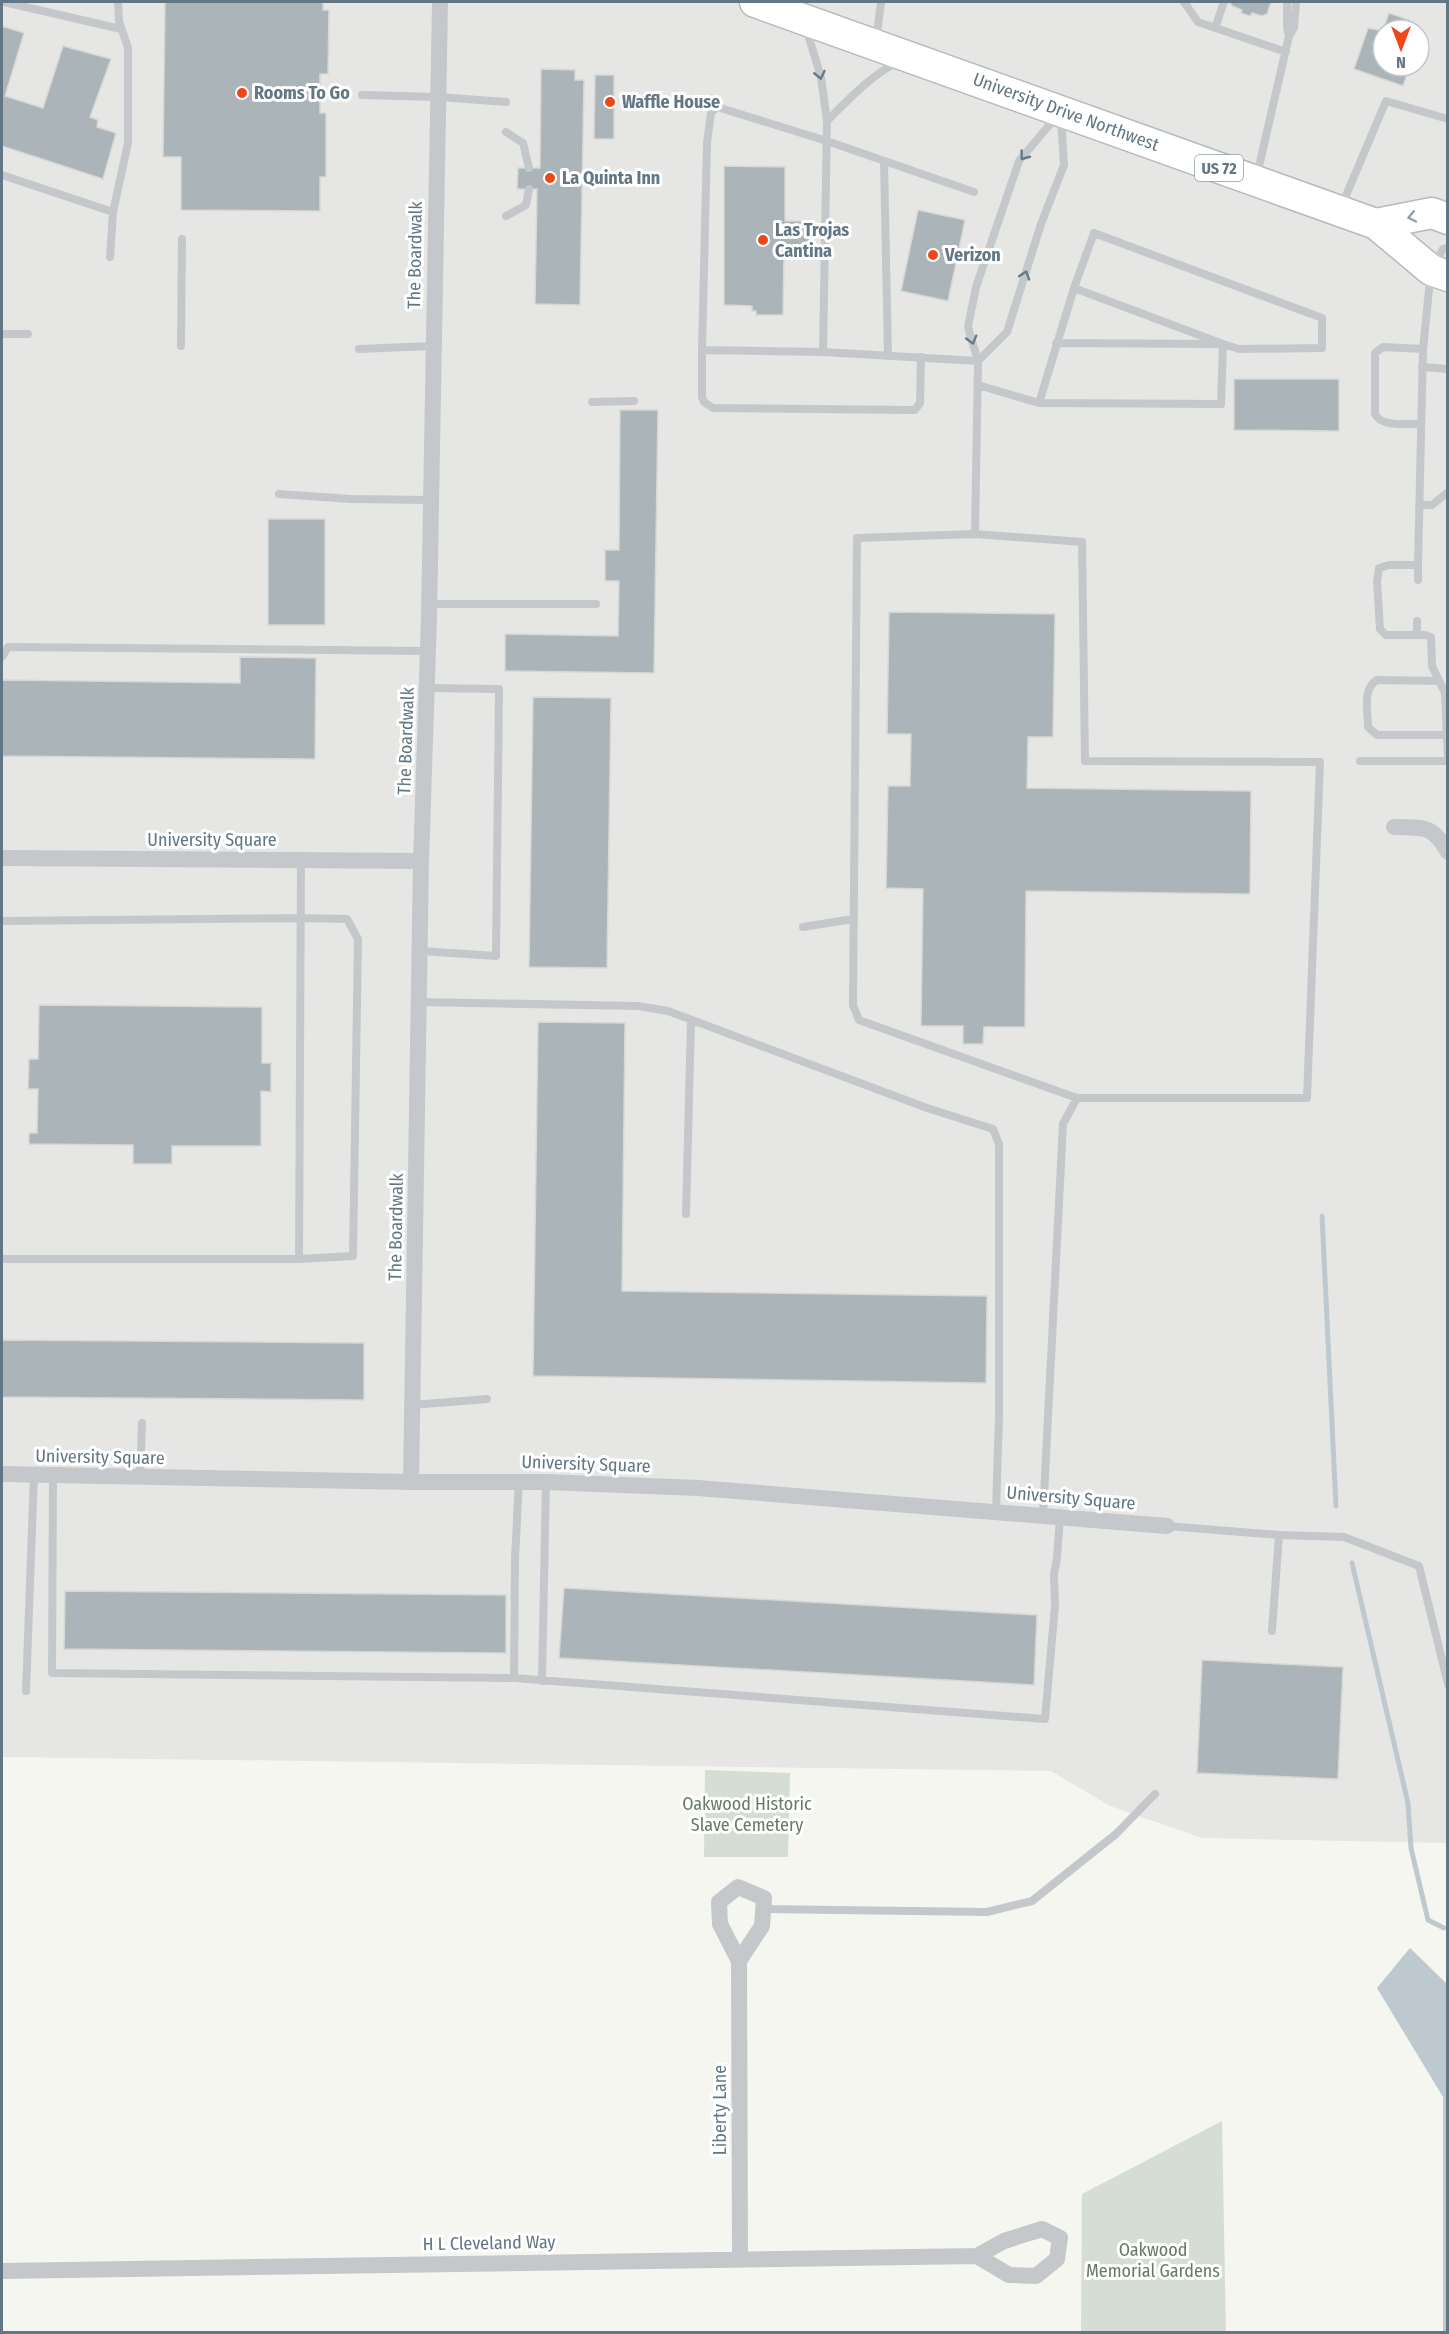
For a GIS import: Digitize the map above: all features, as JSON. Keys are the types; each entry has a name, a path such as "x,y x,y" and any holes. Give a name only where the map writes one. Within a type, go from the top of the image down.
{"highway":[{"name":"University Drive Northwest","path":"756,2 1376,224 1442,265"},
{"path":"1376,224 1432,213 1448,219"}],"street":[{"name":"The Boardwalk","path":"411,1482 421,861 428,651 440,2"},
{"path":"1394,827 1428,828 1441,840 1448,852"},
{"name":"University Square","path":"2,858 421,861"},
{"name":"University Square","path":"2,1474 411,1482 519,1481 698,1488 1167,1526"},
{"path":"738,1887 764,1898 763,1909 762,1926 739,1961 720,1924 719,1902 738,1887"},
{"name":"Liberty Lane","path":"739,1961 741,2259"},
{"name":"H L Cleveland Way","path":"2,2271 977,2256"}],"lane":[{"path":"4,2 121,29"},
{"path":"110,257 113,212 128,143 128,48 121,29 118,2"},
{"path":"876,45 881,2"},
{"path":"1184,2 1198,22 1286,52"},
{"path":"1215,28 1224,2"},
{"path":"1255,181 1286,52 1287,2"},
{"path":"1288,36 1294,28 1296,2"},
{"path":"804,19 821,77 827,121 824,352"},
{"path":"827,121 868,82 885,69 910,57"},
{"path":"362,95 506,102"},
{"path":"1340,211 1386,101 1448,119"},
{"path":"921,357 920,403 915,410 713,408 704,402 702,397 702,350 707,143 711,113 717,107 827,141 974,192"},
{"path":"975,534 978,361 968,327 976,287 1019,161 1061,111"},
{"path":"702,350 824,352 978,361 1007,332 1041,224 1064,165 1061,111"},
{"path":"506,132 523,143 529,168"},
{"path":"884,160 888,356"},
{"path":"2,176 113,212"},
{"path":"506,216 526,205 529,189"},
{"path":"1039,403 1056,343 1074,288 1094,233 1322,318 1322,348 1239,349 1074,288"},
{"path":"181,346 182,238"},
{"path":"1418,580 1423,349 1442,265"},
{"path":"2,334 28,334"},
{"path":"1056,343 1223,344"},
{"path":"978,385 1039,403 1221,404 1223,344"},
{"path":"358,349 433,346"},
{"path":"1421,424 1384,423 1378,420 1375,414 1375,353 1383,347 1423,349"},
{"path":"1422,367 1448,369"},
{"path":"592,402 634,401"},
{"path":"1419,505 1432,505 1448,492"},
{"path":"279,494 351,499 431,500"},
{"path":"975,534 1082,542 1085,762 1320,762 1307,1098 1077,1098 860,1020 853,1005 857,538 975,534"},
{"path":"1360,761 1447,762 1445,693 1432,666 1431,637 1386,635 1380,629 1377,581 1380,568 1389,565 1418,565"},
{"path":"429,604 596,604"},
{"path":"1417,621 1417,635"},
{"path":"2,657 8,647 428,651"},
{"path":"1439,681 1377,680 1370,684 1367,690 1368,727 1377,735 1446,735"},
{"path":"420,951 496,957 499,689 427,688"},
{"path":"298,1258 301,860"},
{"path":"2,921 347,919 358,939 353,1256 2,1259"},
{"path":"803,927 853,919"},
{"path":"419,1002 638,1006 668,1011 927,1108 993,1129 999,1144 999,1417 996,1511"},
{"path":"686,1214 691,1020"},
{"path":"1043,1515 1064,1124 1077,1098"},
{"path":"412,1406 487,1399"},
{"path":"140,1477 142,1423"},
{"path":"26,1691 34,1475"},
{"path":"53,1475 52,1673 514,1678 1045,1719 1060,1516"},
{"path":"514,1678 515,1558 519,1481"},
{"path":"542,1681 546,1482"},
{"path":"1167,1526 1279,1535 1344,1536 1419,1566 1448,1684"},
{"path":"1272,1631 1279,1535"},
{"path":"763,1909 987,1912 1032,1901 1116,1834 1155,1794"}],"shaded area":[{"path":"2,2 1447,2 1447,1843 1202,1838 1110,1806 1051,1771 2,1757"},
{"path":"1410,1948 1447,1984 1447,2332 1443,2332 1443,2097 1377,1988"}],"green space":[{"name":"Oakwood Historic Slave Cemetery","path":"705,1770 790,1773 788,1857 704,1857"},
{"name":"Oakwood Memorial Gardens","path":"1222,2121 1226,2332 1081,2332 1082,2194"}],"building":[{"name":"Rooms To Go","path":"165,2 323,2 323,10 329,10 328,74 320,74 320,113 326,113 326,177 320,177 320,211 181,210 181,157 163,157"},
{"path":"1230,2 1271,2 1267,14 1262,16 1252,13 1250,16 1241,13 1242,10 1232,6"},
{"path":"1389,13 1403,18 1387,18"},
{"path":"2,26 24,33 5,96 43,108 63,46 111,59 90,117 98,120 97,127 116,133 103,179 2,146"},
{"path":"1368,28 1371,29 1371,75 1354,69"},
{"name":"La Quinta Inn","path":"541,69 575,70 575,80 584,80 580,305 535,304 537,189 517,189 518,168 540,168"},
{"path":"595,75 614,75 614,139 594,139"},
{"path":"1380,78 1406,78 1403,86"},
{"path":"724,166 785,167 785,221 813,221 813,249 800,249 800,254 784,254 783,315 756,315 756,311 752,311 752,306 724,305"},
{"name":"Verizon","path":"918,210 965,220 948,301 901,291"},
{"path":"1234,379 1339,379 1339,431 1234,430"},
{"path":"620,410 658,410 654,673 505,671 505,634 618,636 619,581 605,581 605,550 619,550"},
{"path":"268,519 325,519 325,625 268,625"},
{"path":"889,612 1055,614 1053,737 1028,737 1027,788 1251,791 1250,894 1026,891 1025,1027 984,1027 983,1044 963,1044 963,1026 921,1026 923,889 886,888 888,786 910,786 911,734 887,734"},
{"path":"240,657 316,658 315,759 2,756 2,680 240,683"},
{"path":"533,697 611,698 607,968 529,967"},
{"path":"39,1005 262,1007 262,1063 271,1063 271,1092 261,1091 261,1146 172,1146 172,1164 133,1164 133,1145 29,1144 29,1133 37,1133 38,1089 28,1089 29,1059 38,1059"},
{"path":"538,1022 625,1023 622,1291 987,1296 986,1383 533,1376"},
{"path":"2,1340 364,1343 364,1400 2,1397"},
{"path":"564,1588 1037,1615 1034,1685 559,1658"},
{"path":"65,1591 506,1595 506,1653 64,1649"},
{"path":"1202,1660 1343,1667 1338,1779 1197,1773"}],"waterway":[{"path":"1322,1216 1336,1506"},
{"path":"1352,1563 1408,1803 1411,1848 1428,1920 1444,1928"}],"place":[{"name":"Rooms To Go","path":"242,93"},
{"name":"Waffle House","path":"610,102"},
{"name":"La Quinta Inn","path":"550,178"},
{"name":"Las Trojas Cantina","path":"763,240"},
{"name":"Verizon","path":"933,255"}]}
